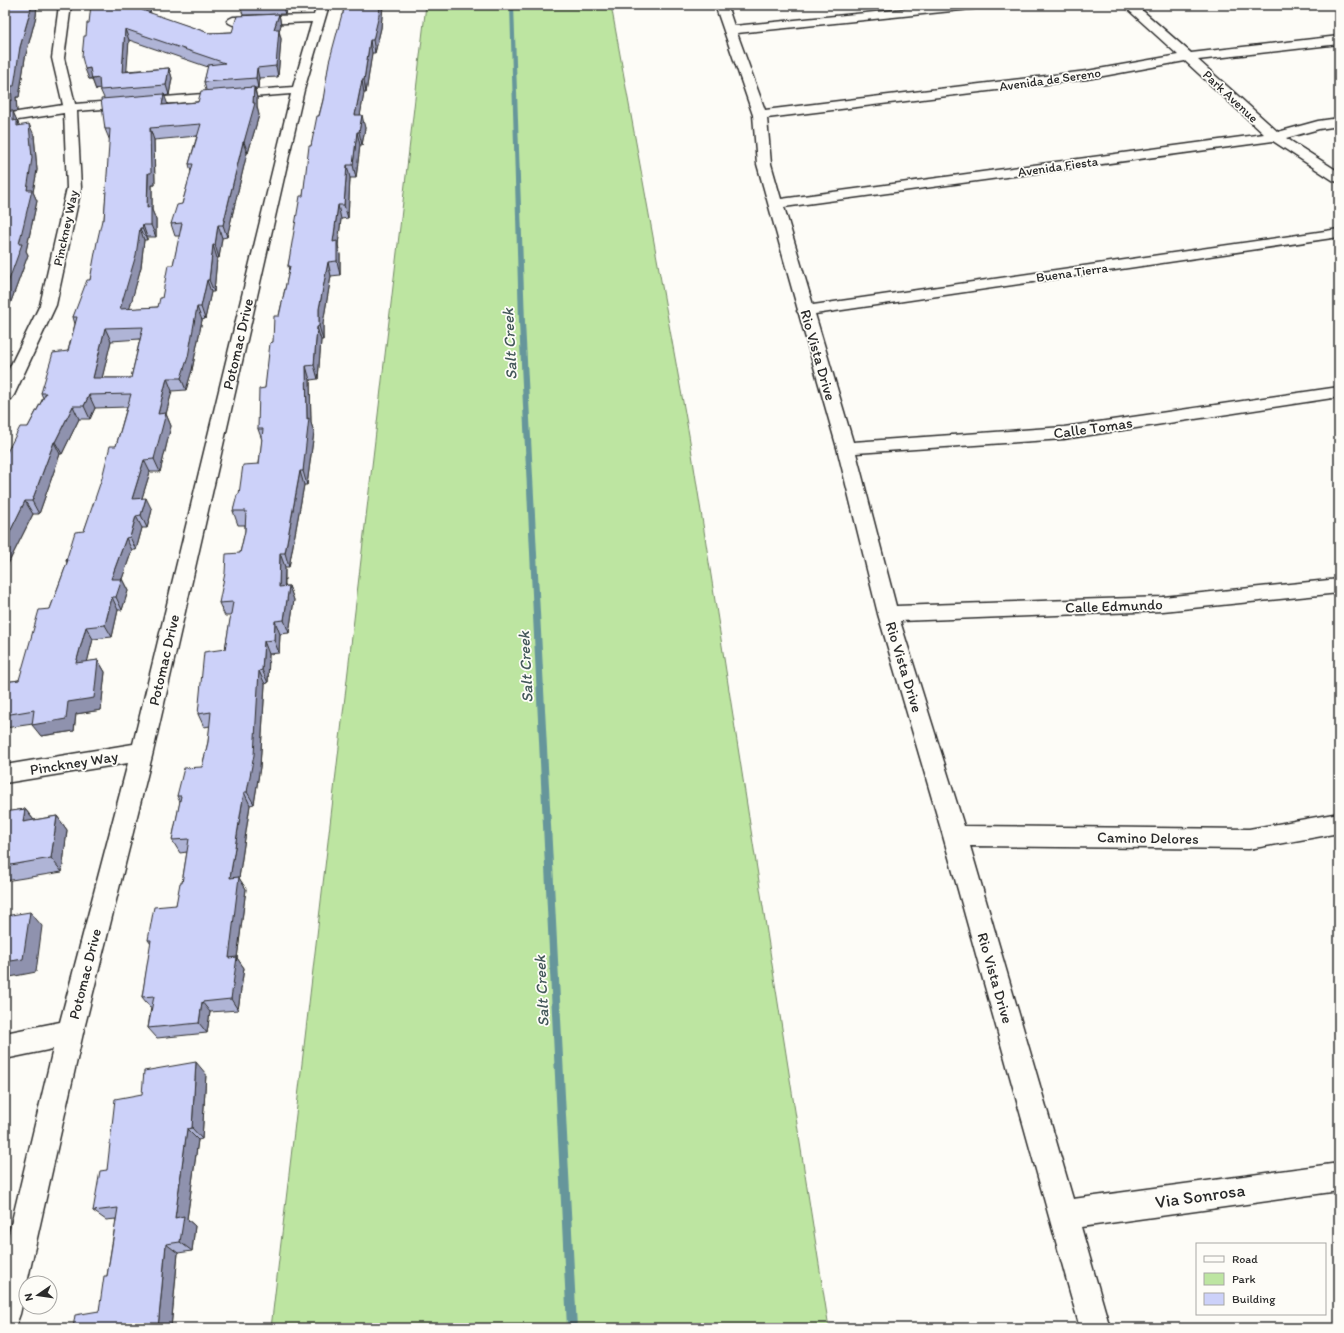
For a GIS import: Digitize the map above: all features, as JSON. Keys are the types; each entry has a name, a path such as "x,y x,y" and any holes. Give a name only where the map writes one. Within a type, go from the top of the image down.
{"street":[{"name":"Pinckney Way","path":"5,395 48,305 74,188 70,108 58,58 65,5"},
{"name":"Rio Vista Drive","path":"721,5 760,115 764,164 777,204 805,311 846,448 888,614 955,836 1095,1328"},
{"path":"730,30 981,5"},
{"name":"Park Avenue","path":"1128,5 1188,57 1275,137 1339,178"},
{"path":"233,21 321,11"},
{"name":"Potomac Drive","path":"5,1314 70,1033 142,752 298,90 321,11"},
{"name":"Avenida de Sereno","path":"760,115 1086,75 1188,57 1339,40"},
{"path":"5,118 70,108 298,90"},
{"name":"Avenida Fiesta","path":"777,204 1275,137 1318,125 1339,122"},
{"name":"Buena Tierra","path":"805,311 1339,234"},
{"name":"Calle Tomas","path":"846,448 1064,433 1339,392"},
{"name":"Calle Edmundo","path":"888,614 1163,604 1339,586"},
{"name":"Pinckney Way","path":"5,774 142,752"},
{"name":"Camino Delores","path":"955,836 1248,839 1339,823"},
{"path":"5,1046 70,1033"},
{"name":"Via Sonrosa","path":"1062,1215 1339,1177"}],"green space":[{"path":"426,5 611,5 689,435 829,1328 271,1328"}],"building":[{"path":"5,5 32,5 20,47 14,86 11,86 12,100 5,101"},
{"path":"91,5 147,5 142,10 209,33 232,32 237,16 279,14 274,29 279,29 276,66 257,68 256,78 204,82 208,65 225,63 125,29 122,72 169,68 166,85 100,90 99,78 92,79 90,68 85,69 82,57 84,36 86,36 87,23 89,23"},
{"path":"344,5 380,5 373,40 370,40 364,80 362,80 355,115 362,115 359,132 357,132 353,165 347,165 344,205 338,205 333,242 337,241 337,261 328,262 319,309 319,326 317,327 314,365 306,366 307,419 309,418 303,471 300,471 285,553 280,553 279,587 289,586 284,620 275,621 274,640 264,641 262,670 259,671 254,755 247,792 244,792 230,878 239,877 229,958 237,957 231,999 202,1002 199,1023 148,1028 154,996 142,997 151,940 148,940 154,907 176,905 180,883 182,883 189,839 172,840 181,796 177,796 184,768 202,767 208,742 211,712 198,714 204,652 225,649 233,602 219,603 225,573 226,554 240,553 245,531 246,511 233,511 237,495 239,494 243,465 259,464 263,429 258,429 259,389 265,388 270,343 273,342 274,316 279,316 290,266 288,266 300,196 303,196 309,146 311,146 317,116 319,116 323,100 329,62 343,14"},
{"path":"254,87 253,103 255,103 243,142 223,225 218,225 215,245 213,245 209,280 207,280 201,307 197,307 188,357 181,378 167,378 158,414 166,413 154,459 144,460 132,499 146,498 141,515 136,516 130,537 126,538 111,579 122,579 116,597 112,597 105,625 86,627 76,663 98,660 94,698 68,702 66,719 32,725 34,710 5,715 5,682 19,680 39,610 50,609 68,560 66,561 75,532 84,531 102,478 110,446 116,446 131,394 89,395 84,406 73,406 54,442 32,501 25,501 5,542 5,473 8,467 5,467 5,456 20,427 28,427 46,393 41,393 53,353 68,351 77,317 73,317 87,280 90,280 102,220 104,220 110,129 105,129 101,99 164,94 162,105 198,102 201,91","holes":["201,124 189,164 193,164 182,204 177,205 171,224 182,223 173,265 168,265 162,298 160,298 158,307 120,309 136,255 140,228 142,228 143,225 151,225 151,207 147,208 148,173 151,173 150,128","143,327 131,378 93,378 105,328"]},
{"path":"5,111 13,111 13,121 17,120 17,126 29,124 32,158 27,190 32,190 19,244 22,244 5,291"},
{"path":"25,809 23,822 57,816 51,858 5,866 5,812"},
{"path":"30,912 23,959 5,962 5,916"},
{"path":"196,1062 192,1128 187,1129 175,1218 184,1216 180,1242 166,1244 158,1328 73,1328 75,1315 99,1311 104,1276 107,1276 118,1208 93,1211 100,1171 107,1170 115,1099 142,1094 144,1071"}],"waterway":[{"name":"Salt Creek","path":"512,5 522,322 572,1328"}]}
